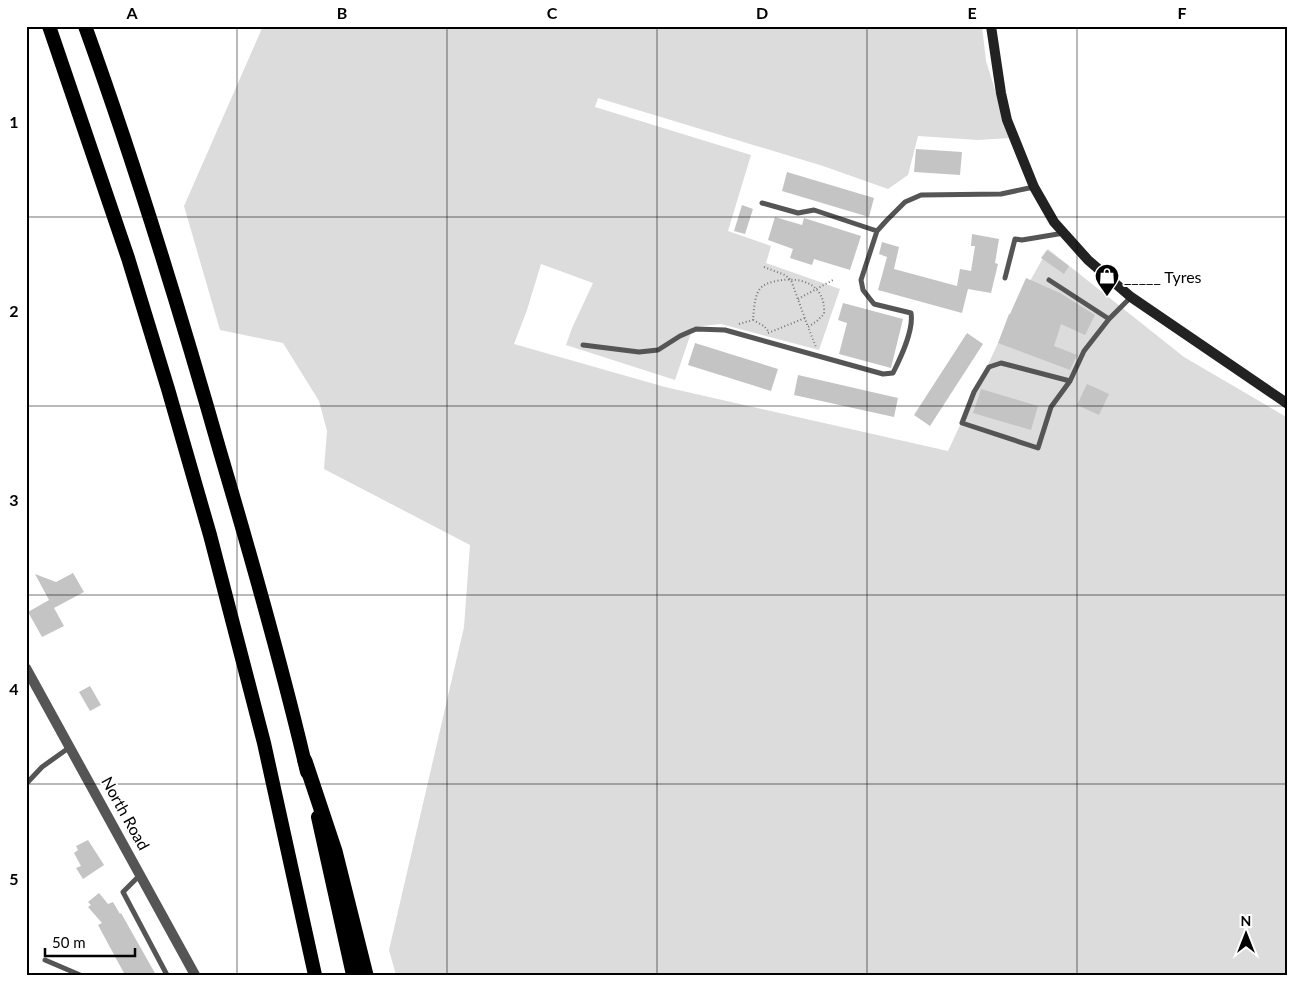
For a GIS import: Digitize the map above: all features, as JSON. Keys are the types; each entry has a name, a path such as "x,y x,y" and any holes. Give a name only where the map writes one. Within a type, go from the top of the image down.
{"highway":[{"path":"50,26 131,267 210,535 264,743 315,975"},
{"path":"86,26 189,342 245,537 305,761 353,975"},
{"path":"305,761 334,851 366,975"}],"main road":[{"path":"990,26 1000,93 1007,120 1034,186 1054,222 1088,260 1131,297 1288,404"}],"street":[{"name":"North Road","path":"26,668 195,975"}],"lane":[{"path":"584,345 639,352 658,350 680,336 696,329 725,330 883,374 893,373 900,360 912,321 911,313 874,304 863,290 861,280 876,231 905,202 921,195 1001,194 1034,186"},
{"path":"762,203 798,213 814,210 876,231"},
{"path":"1005,278 1015,239 1022,240 1064,233"},
{"path":"1049,280 1108,318"},
{"path":"1070,381 1001,363 989,367 974,392 962,423 1038,448 1051,407 1070,381 1084,351 1108,318 1131,297"},
{"path":"26,784 42,767 70,747"},
{"path":"140,875 123,892 167,975"},
{"path":"45,960 80,975"}],"path":[{"path":"764,267 785,275 791,280 816,347 814,355"},
{"path":"753,320 755,300 760,289 768,283 784,279 801,280 816,289 823,300 824,314 808,327"},
{"path":"798,299 833,280"},
{"path":"754,338 805,318"},
{"path":"734,332 738,324 753,320 764,326 769,332"}],"shaded area":[{"path":"263,26 982,26 986,61 1010,138 978,140 918,136 908,175 888,189 823,166 598,98 595,107 751,155 728,231 771,246 766,263 840,289 819,350 721,324 693,327 675,380 566,345 593,283 541,264 514,344 665,387 948,451 1011,315 1048,249 1184,357 1288,418 1288,975 396,975 389,950 464,627 470,545 324,469 327,431 319,401 283,343 220,330 184,206"}],"building":[{"path":"916,149 962,152 960,175 914,172"},
{"path":"787,172 874,198 869,217 782,191"},
{"path":"742,205 753,209 745,234 734,231"},
{"path":"775,217 802,225 804,218 861,236 850,270 814,259 812,265 790,258 793,249 768,240"},
{"path":"972,234 999,239 995,263 998,264 991,293 968,289 962,313 878,290 887,257 879,254 882,242 899,247 894,269 957,286 960,269 971,271 975,246 971,246"},
{"path":"1047,250 1069,266 1064,274 1041,258"},
{"path":"1026,278 1060,293 1095,315 1085,335 1061,324 1054,346 1077,355 1070,370 998,343"},
{"path":"843,303 903,319 891,368 839,354 847,323 838,320"},
{"path":"967,333 983,344 930,426 914,415"},
{"path":"695,343 778,369 771,391 688,365"},
{"path":"798,375 898,398 894,417 794,395"},
{"path":"1087,384 1109,394 1099,415 1077,405"},
{"path":"981,389 1038,406 1031,430 973,413"},
{"path":"73,573 84,592 54,608 64,626 42,637 28,612 49,600 35,574 56,582"},
{"path":"90,686 101,705 90,711 79,692"},
{"path":"88,840 104,865 83,879 76,868 81,866 74,853 78,850 76,846"},
{"path":"99,893 108,904 113,902 121,913 156,975 125,975 98,925 102,923 88,907 91,905 88,902"}],"place":[{"name":"_____ Tyres","path":"1107,297"}]}
